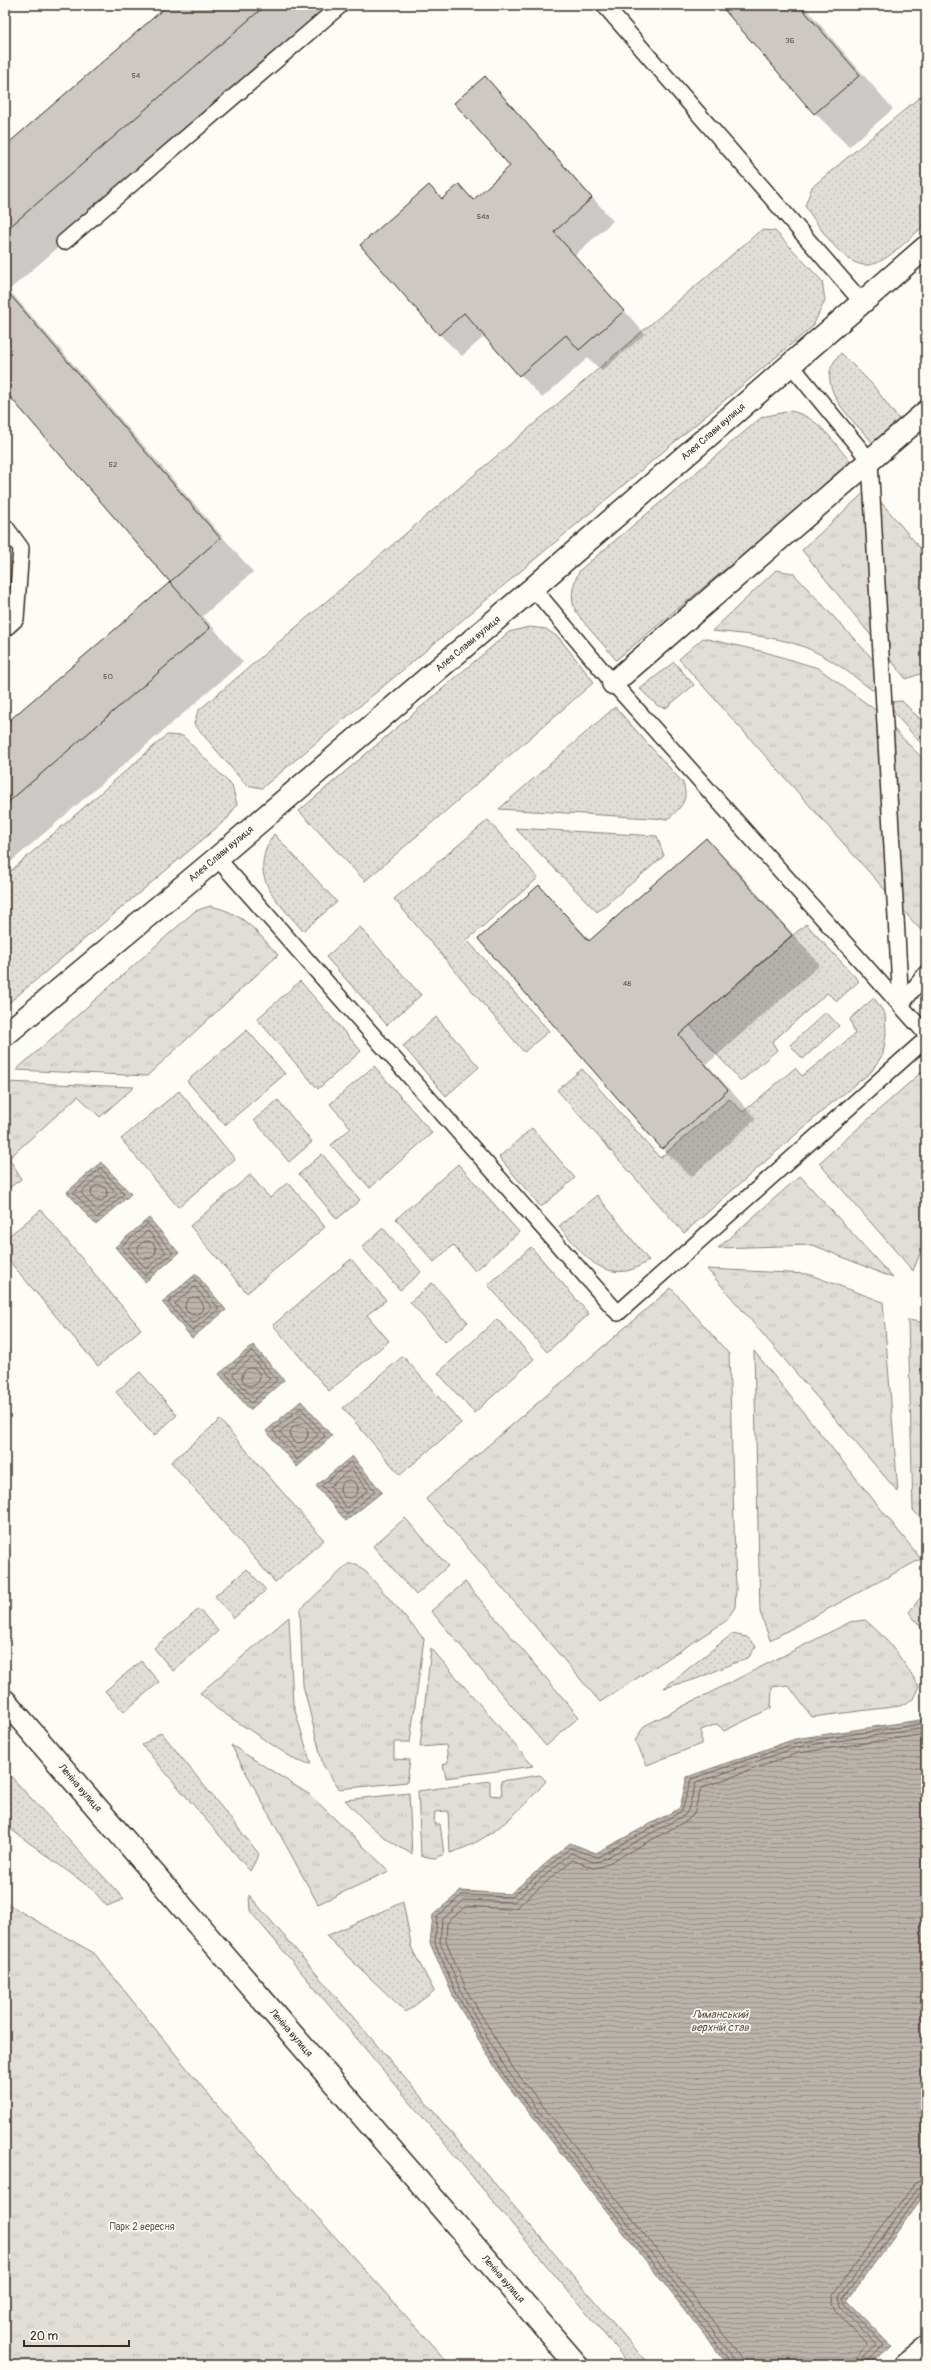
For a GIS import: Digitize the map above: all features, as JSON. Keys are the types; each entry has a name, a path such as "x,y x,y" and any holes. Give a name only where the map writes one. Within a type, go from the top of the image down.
{"street":[{"name":"Алея Слави вулиця","path":"5,1035 217,858 533,588 792,365 861,301 926,247"},
{"path":"613,683 926,412"},
{"name":"Леніна вулиця","path":"5,1701 577,2365"},
{"path":"905,2365 926,2348"}],"lane":[{"path":"64,242 341,5"},
{"path":"604,5 861,301"},
{"path":"792,365 870,461 900,1005"},
{"path":"5,526 22,548 16,619 5,629"},
{"path":"533,588 613,683 926,1034"},
{"path":"217,858 618,1313 926,1039"},
{"path":"900,1005 926,973"}],"green space":[{"path":"926,92 926,224 884,259 869,265 859,264 850,260 832,243 805,206 812,187"},
{"path":"761,230 775,231 822,281 825,300 813,326 262,788 246,785 194,724 198,711"},
{"path":"841,353 872,384 900,421 873,443 844,411 833,392 830,382 830,372 833,364"},
{"path":"790,411 809,418 818,424 852,464 616,660 582,620 573,604 573,589 580,570 762,417"},
{"path":"869,488 926,555 926,672 906,679 802,550"},
{"path":"776,570 793,573 870,656 892,685 872,690 830,660 802,646 757,636 712,631"},
{"path":"529,627 546,629 559,638 594,682 365,881 299,811 509,632"},
{"path":"703,638 765,652 818,668 874,709 926,762 926,936 679,659"},
{"path":"674,662 694,685 666,708 658,706 640,689"},
{"path":"902,701 926,725 926,749 894,713 891,702"},
{"path":"615,707 683,783 685,795 683,803 668,819 499,809"},
{"path":"167,735 183,736 232,786 237,804 228,818 5,1006 5,876"},
{"path":"488,820 538,878 467,940 549,1031 524,1052 394,899"},
{"path":"515,828 657,836 664,856 597,912"},
{"path":"274,834 337,902 303,931 275,898 268,887 264,875 263,863 266,849"},
{"path":"210,906 222,909 241,918 256,931 278,955 147,1076 16,1070 195,911"},
{"path":"806,924 859,981 837,1001 827,993 772,1042 777,1050 741,1081 690,1025"},
{"path":"360,927 421,995 387,1025 326,957"},
{"path":"300,981 361,1051 318,1089 257,1019"},
{"path":"874,998 885,1014 886,1034 883,1054 871,1072 827,1107 684,1233 557,1090 582,1069 660,1158 729,1099 743,1112 795,1068 802,1076 855,1034 850,1019"},
{"path":"826,1012 839,1026 803,1059 790,1045"},
{"path":"436,1017 479,1067 446,1096 403,1046"},
{"path":"247,1030 285,1074 225,1125 187,1081"},
{"path":"374,1066 432,1133 370,1188 331,1145 351,1128 330,1104"},
{"path":"926,1068 926,1238 913,1271 819,1163"},
{"path":"5,1082 134,1087 100,1117 78,1096 9,1158 21,1179 5,1191"},
{"path":"179,1091 235,1159 178,1207 121,1139"},
{"path":"278,1100 312,1142 289,1162 254,1120"},
{"path":"532,1128 575,1178 541,1207 499,1157"},
{"path":"322,1154 360,1200 337,1219 299,1174"},
{"path":"458,1164 519,1232 475,1271 453,1245 434,1262 396,1219"},
{"path":"250,1175 270,1198 288,1182 325,1227 247,1293 190,1226"},
{"path":"800,1176 893,1278 813,1245 718,1248"},
{"path":"597,1195 649,1261 626,1271 605,1269 588,1258 559,1226"},
{"path":"41,1210 141,1329 98,1366 5,1256 5,1239"},
{"path":"383,1228 421,1272 400,1290 362,1247"},
{"path":"531,1247 589,1314 547,1352 488,1285"},
{"path":"351,1259 386,1300 367,1315 389,1341 329,1391 273,1325"},
{"path":"707,1269 808,1274 883,1302 898,1492"},
{"path":"432,1283 468,1322 445,1342 410,1302"},
{"path":"671,1288 729,1354 736,1590 735,1607 726,1621 600,1702 426,1499"},
{"path":"497,1319 534,1359 474,1413 438,1373"},
{"path":"908,1320 926,1323 926,1524 913,1510"},
{"path":"754,1351 921,1559 770,1640 760,1612"},
{"path":"403,1356 461,1423 400,1475 343,1408"},
{"path":"140,1372 177,1415 154,1436 116,1392"},
{"path":"220,1420 324,1540 275,1582 171,1462"},
{"path":"405,1518 448,1566 416,1595 373,1546"},
{"path":"348,1564 357,1564 367,1573 424,1639 410,1742 394,1742 394,1759 410,1760 407,1782 339,1789 323,1765 303,1685 300,1610"},
{"path":"247,1569 266,1590 234,1618 215,1596"},
{"path":"465,1582 579,1717 546,1746 431,1611"},
{"path":"926,1591 926,1634 909,1612"},
{"path":"199,1609 218,1631 173,1671 154,1648"},
{"path":"289,1617 293,1704 311,1764 297,1761 216,1708 200,1693"},
{"path":"865,1620 874,1627 888,1643 919,1686 913,1699 900,1706 812,1717 788,1685 772,1687 771,1708 724,1731 717,1724 701,1730 701,1744 647,1765 635,1741 644,1726 850,1622"},
{"path":"732,1634 747,1637 756,1646 749,1657 696,1679 664,1688"},
{"path":"431,1648 533,1766 446,1778 443,1765 448,1762 446,1745 420,1747"},
{"path":"141,1661 159,1682 124,1712 105,1691"},
{"path":"161,1732 259,1854 250,1871 142,1745"},
{"path":"231,1745 310,1795 389,1871 318,1904"},
{"path":"5,1770 124,1899 107,1906 92,1889 5,1825"},
{"path":"540,1775 546,1781 525,1804 491,1833 465,1848 450,1853 448,1811 435,1812 434,1824 440,1824 444,1854 435,1858 421,1856 418,1791 490,1781 490,1795 502,1796 501,1781"},
{"path":"409,1793 412,1854 392,1843 376,1830 345,1800"},
{"path":"249,1895 649,2365 630,2365 250,1911"},
{"path":"403,1902 412,1949 434,1991 406,2012 326,1936"},
{"name":"Парк 2 вересня","path":"5,1903 94,1953 215,2103 450,2365 5,2365"}],"water":[{"path":"101,1162 131,1194 96,1225 67,1192"},
{"path":"149,1218 179,1253 145,1282 115,1247"},
{"path":"196,1274 226,1310 192,1338 162,1302"},
{"path":"253,1345 284,1380 250,1410 219,1374"},
{"path":"301,1401 332,1436 297,1467 266,1431"},
{"path":"352,1456 382,1492 346,1521 316,1486"},
{"name":"Лиманський верхній став","path":"926,1719 926,2192 847,2301 891,2346 869,2365 728,2365 501,2077 454,1998 430,1943 433,1915 461,1891 510,1894 570,1843 596,1853 680,1808 687,1777 795,1739"}],"building":[{"path":"168,5 266,5 5,231 5,146"},
{"path":"720,5 799,5 860,75 814,114"},
{"path":"485,76 592,198 554,232 624,311 579,350 566,335 519,376 464,313 439,335 360,245 429,185 442,199 459,184 473,200 510,166 454,103"},
{"path":"5,289 220,538 170,582 5,391"},
{"path":"170,582 210,628 5,805 5,724"},
{"path":"706,838 792,935 679,1035 728,1090 662,1149 478,939 539,885 589,941"}]}
